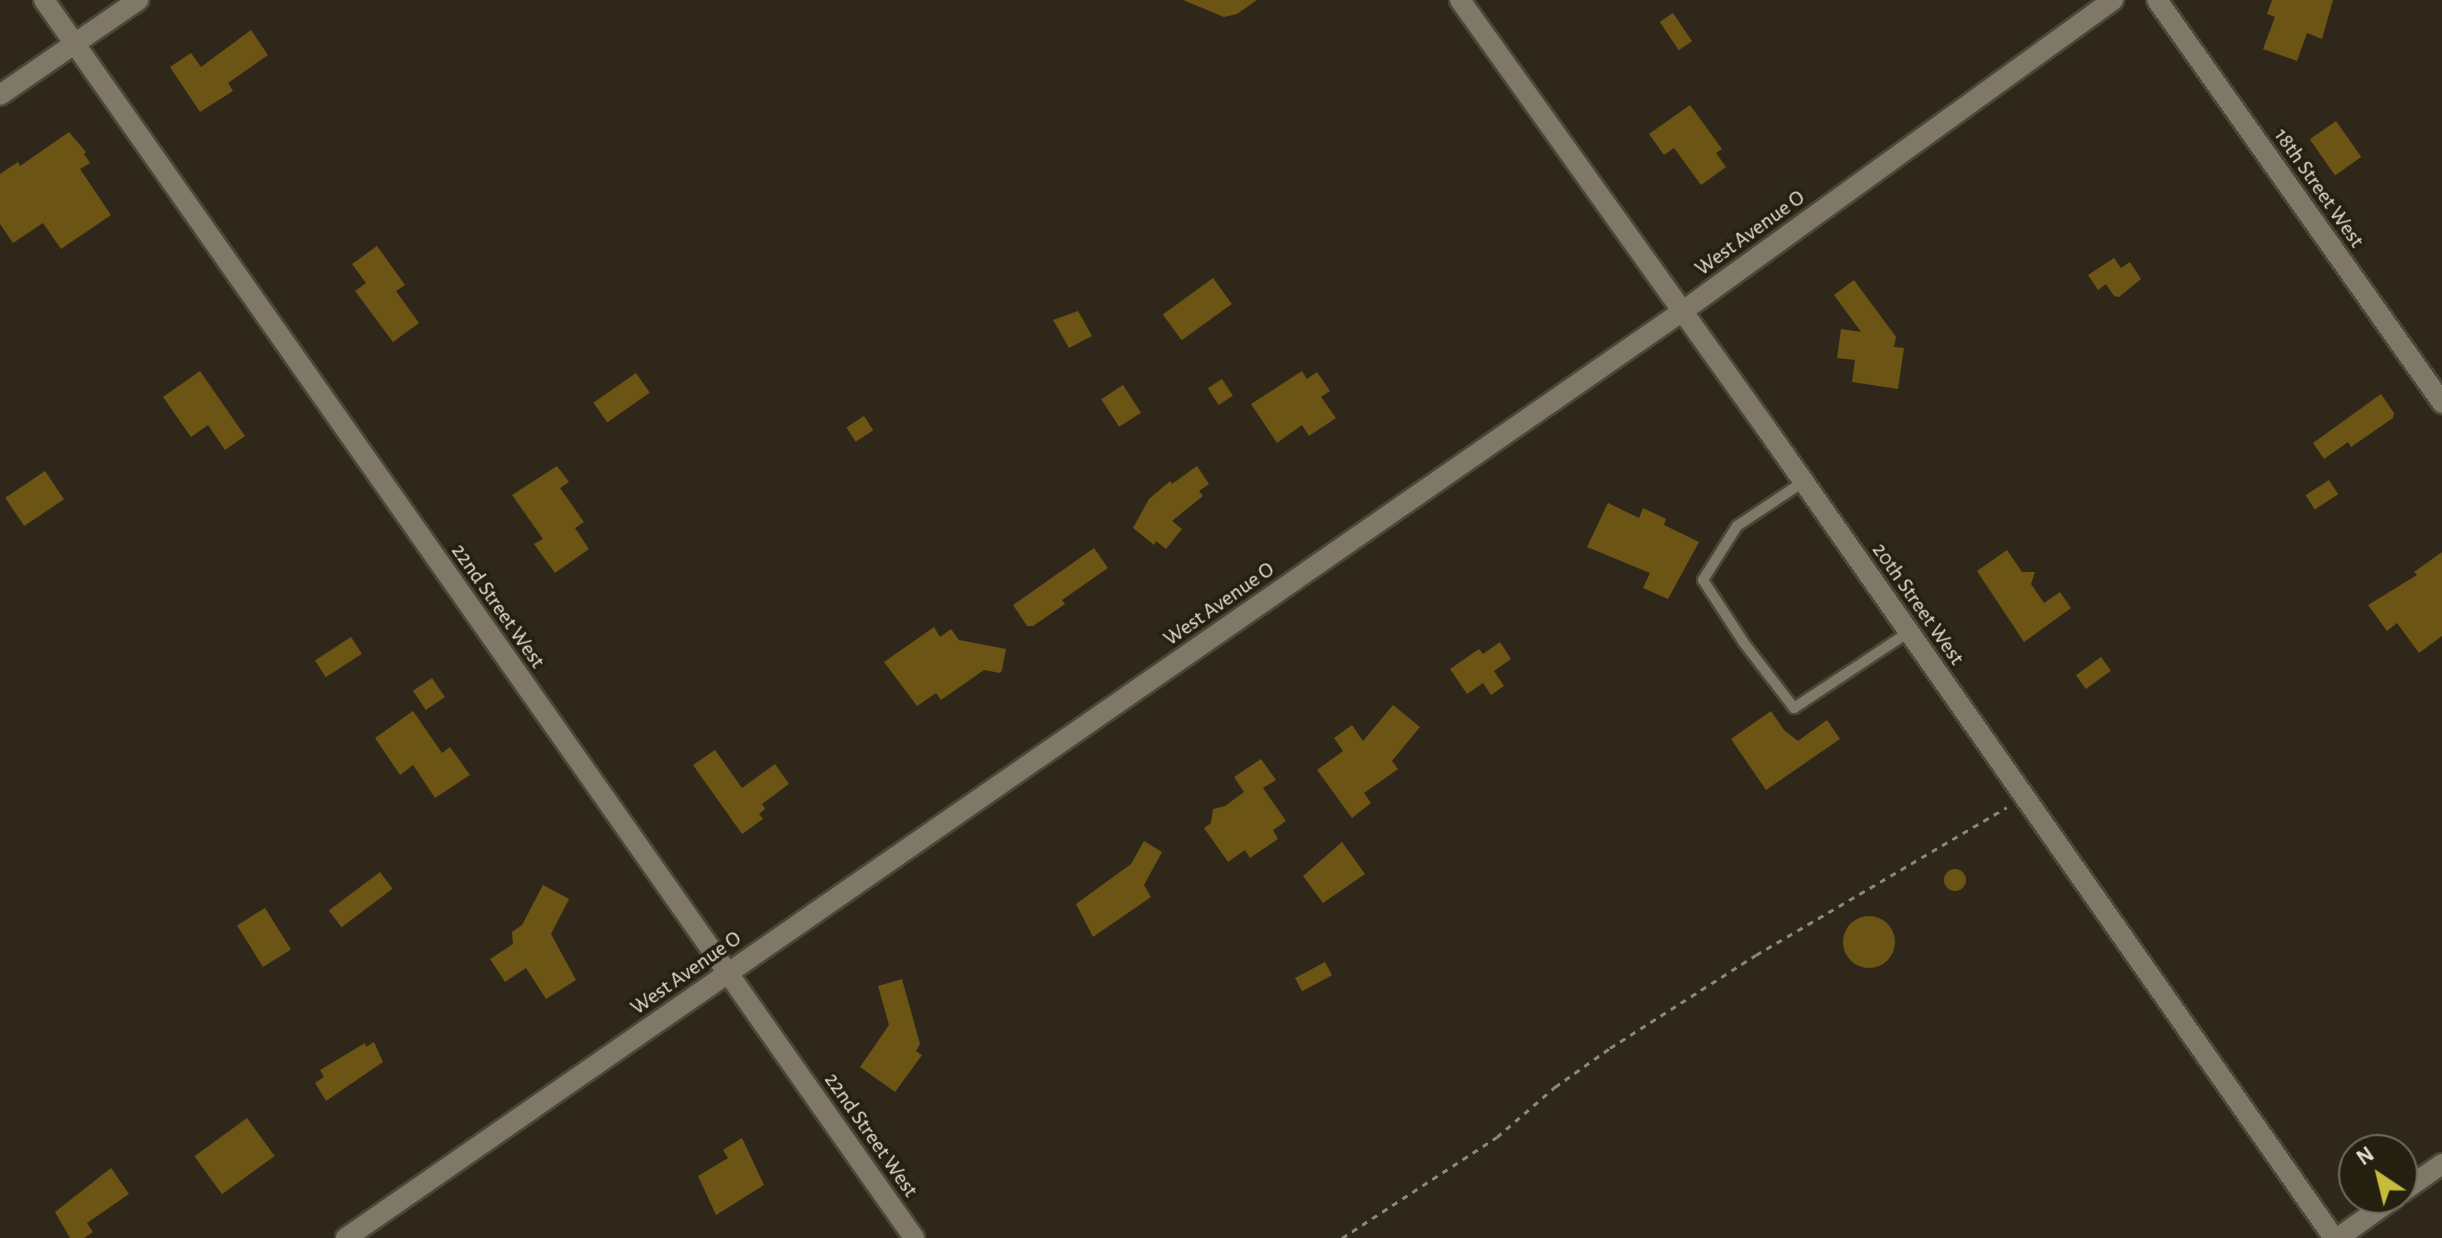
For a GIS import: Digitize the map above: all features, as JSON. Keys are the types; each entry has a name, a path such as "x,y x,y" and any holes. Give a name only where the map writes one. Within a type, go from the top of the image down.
{"street":[{"name":"22nd Street West","path":"44,0 914,1238"},
{"path":"0,95 138,0"},
{"name":"20th Street West","path":"1460,0 2336,1238"},
{"name":"West Avenue O","path":"346,1238 1683,311 2113,0"},
{"name":"18th Street West","path":"2157,0 2442,403"},
{"path":"2418,1181 2442,1164"},
{"path":"2336,1238 2371,1214"}],"lane":[{"path":"1803,482 1737,526 1703,580 1744,643 1794,708 1909,632"}],"path":[{"path":"1342,1238 1507,1131 1555,1087 1610,1048 1756,955 2023,796"}],"building":[{"path":"1183,0 1257,0 1237,14 1224,17"},
{"path":"2272,0 2333,0 2322,39 2307,33 2297,61 2263,49 2275,17 2267,14"},
{"path":"1673,13 1692,41 1679,50 1660,22"},
{"path":"251,30 268,55 228,83 233,91 200,112 170,67 191,53 201,67"},
{"path":"1690,105 1722,149 1716,153 1726,167 1701,185 1674,148 1664,155 1649,134"},
{"path":"2336,121 2361,157 2335,175 2310,139"},
{"path":"69,132 86,152 84,154 90,163 80,169 111,215 61,249 43,223 13,243 0,224 0,174 18,162 20,166"},
{"path":"377,246 405,285 396,291 419,323 393,342 355,291 366,283 352,264"},
{"path":"2114,258 2121,268 2130,262 2141,279 2119,297 2114,296 2106,284 2098,290 2088,275"},
{"path":"1213,278 1232,304 1182,340 1163,314"},
{"path":"1854,280 1896,337 1894,347 1904,348 1898,389 1852,382 1855,360 1837,358 1841,329 1861,332 1834,295"},
{"path":"1078,311 1092,336 1069,348 1053,320"},
{"path":"200,371 245,436 225,450 208,425 191,437 163,397"},
{"path":"1302,371 1307,379 1317,372 1330,391 1321,397 1336,418 1309,436 1302,425 1277,443 1251,404"},
{"path":"636,373 650,393 607,422 593,403"},
{"path":"1222,379 1233,396 1219,405 1208,388"},
{"path":"1123,385 1141,413 1119,427 1101,399"},
{"path":"2381,394 2394,413 2393,418 2351,447 2348,442 2324,459 2313,443"},
{"path":"864,416 873,430 856,442 846,427"},
{"path":"557,466 569,482 560,488 584,522 575,528 589,549 555,573 534,544 543,539 512,495"},
{"path":"1197,466 1209,484 1199,491 1203,496 1172,521 1182,529 1166,549 1156,541 1154,545 1133,528 1149,499 1170,481 1172,484"},
{"path":"45,471 64,499 24,526 5,498"},
{"path":"2329,480 2338,494 2315,510 2306,495"},
{"path":"1608,503 1639,518 1643,508 1666,519 1664,525 1699,542 1668,599 1643,588 1650,573 1587,547"},
{"path":"1094,548 1108,568 1062,600 1065,604 1033,626 1027,626 1013,605"},
{"path":"2007,550 2022,572 2035,572 2031,584 2044,603 2060,592 2071,608 2024,642 1977,571"},
{"path":"2442,552 2442,636 2419,653 2397,623 2387,631 2368,605 2417,575 2414,572"},
{"path":"934,627 940,637 951,629 959,640 1006,649 1002,670 1000,673 984,670 941,700 936,693 917,706 884,662"},
{"path":"351,637 362,654 326,677 315,660"},
{"path":"1500,642 1511,659 1494,671 1504,686 1491,695 1483,683 1467,694 1450,669 1479,649 1483,654"},
{"path":"2101,657 2111,671 2086,689 2076,675"},
{"path":"432,678 445,697 426,710 413,691"},
{"path":"1393,705 1420,727 1392,761 1398,769 1364,793 1371,803 1352,818 1317,770 1343,751 1334,738 1352,725 1363,741"},
{"path":"413,711 442,753 450,747 470,775 435,798 413,765 400,775 375,738"},
{"path":"1771,711 1784,730 1798,741 1827,720 1840,739 1766,790 1731,739"},
{"path":"715,750 742,788 775,764 789,784 762,804 765,809 759,814 763,819 742,834 693,765"},
{"path":"1261,759 1276,780 1263,788 1286,821 1273,830 1278,839 1250,858 1245,850 1228,862 1204,828 1211,823 1213,809 1225,806 1244,792 1234,777"},
{"path":"1144,841 1162,852 1144,885 1151,897 1093,937 1076,904 1131,864"},
{"path":"1342,842 1365,874 1323,903 1303,876"},
{"path":"1955,869 1963,872 1966,880 1963,888 1955,891 1947,888 1944,880 1947,872"},
{"path":"380,872 393,889 342,927 329,911"},
{"path":"543,885 569,899 551,934 576,980 546,999 526,968 505,982 490,959 513,944 512,932 522,925"},
{"path":"265,908 291,950 263,967 237,925"},
{"path":"1869,916 1887,924 1895,942 1887,960 1869,968 1851,960 1843,942 1851,924"},
{"path":"1325,962 1332,975 1302,991 1295,978"},
{"path":"902,979 920,1044 916,1051 922,1055 895,1092 860,1067 889,1025 878,986"},
{"path":"374,1042 383,1062 326,1101 315,1083 324,1077 320,1070 365,1043 366,1047"},
{"path":"247,1118 275,1156 222,1194 194,1156"},
{"path":"742,1138 764,1185 716,1215 698,1176 728,1158 723,1150"},
{"path":"111,1168 129,1194 87,1223 93,1232 84,1238 70,1238 55,1212"}]}
